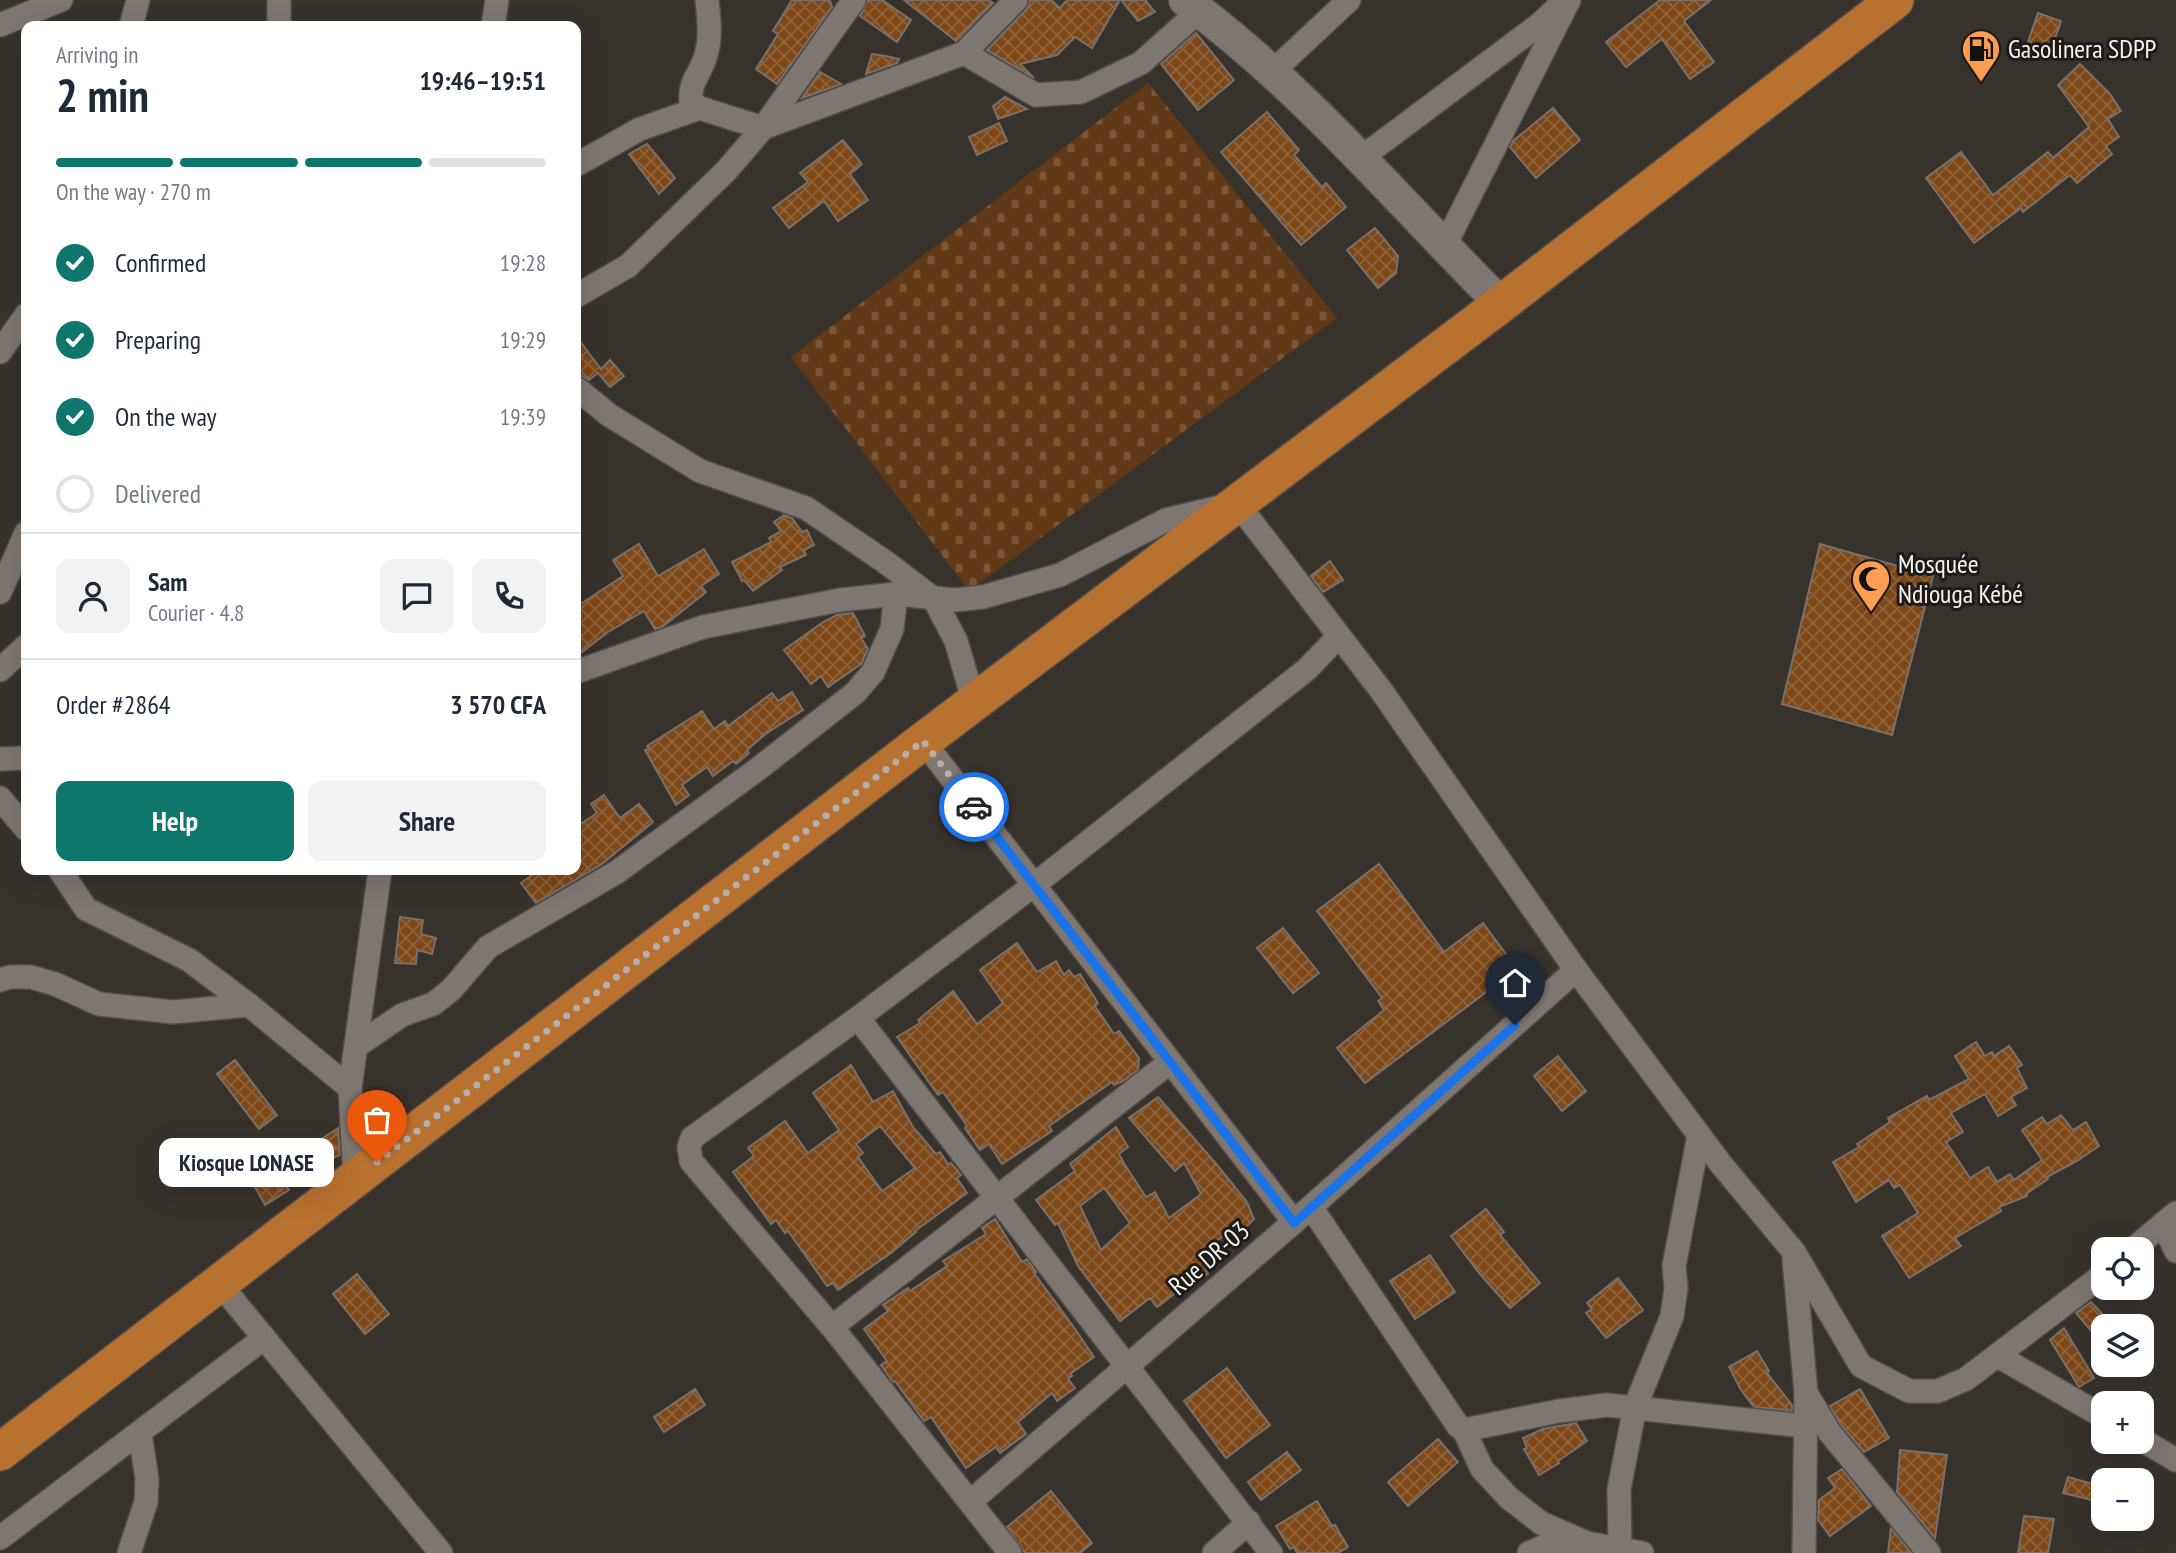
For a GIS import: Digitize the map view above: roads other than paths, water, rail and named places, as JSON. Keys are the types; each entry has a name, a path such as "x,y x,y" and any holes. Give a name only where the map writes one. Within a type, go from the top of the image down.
{"highway":[{"path":"0,1452 923,741 1501,304 1895,0"}],"main road":[{"path":"1192,5 1231,34 1361,158 1501,304"}],"street":[{"path":"0,25 61,0"},
{"path":"132,21 138,0"},
{"path":"279,0 279,21"},
{"path":"495,21 497,0"},
{"path":"707,0 710,30 705,59 690,88 691,102 700,108 763,128 964,53 1016,0"},
{"path":"1272,72 1349,0"},
{"path":"581,293 628,266 726,171 763,128 849,2"},
{"path":"964,53 1036,95 1081,92 1142,63 1192,5"},
{"path":"1361,158 1540,24 1559,6"},
{"path":"1444,247 1559,6"},
{"path":"581,162 640,129 700,108"},
{"path":"0,352 21,322"},
{"path":"581,392 609,415 700,471 806,508 934,599 956,641 974,702"},
{"path":"581,670 703,627 840,600 896,594 955,600 983,597 1060,575 1166,520 1237,503 1380,690 1576,970 1699,1135 1794,1252 1861,1366 1909,1391 1938,1391 1966,1379 2091,1283"},
{"path":"0,592 21,544"},
{"path":"358,1045 402,1015 433,1004 451,990 488,947 617,872 758,769 855,693 873,672 892,629 896,594"},
{"path":"1010,1553 832,1327 691,1161 689,1147 692,1138 858,1018 1034,884 1306,670 1339,636"},
{"path":"3,658 21,649"},
{"path":"923,741 1294,1223"},
{"path":"0,759 21,758"},
{"path":"0,798 21,822"},
{"path":"63,875 86,909 189,961 249,1004 350,1088"},
{"path":"355,1178 350,1088 379,875"},
{"name":"Rue DR-03","path":"970,1502 1294,1223 1576,970"},
{"path":"0,980 31,977 55,984 99,1004 173,1012 249,1004"},
{"path":"858,1018 1271,1553"},
{"path":"832,1327 1170,1062"},
{"path":"1620,1550 1619,1489 1635,1407 1672,1317 1676,1289 1674,1266 1699,1135"},
{"path":"1311,1207 1458,1426 1464,1430 1482,1469 1509,1498 1541,1523 1587,1543"},
{"path":"2148,1237 2170,1219 2176,1251"},
{"path":"1794,1252 1806,1393 1804,1553"},
{"path":"219,1283 441,1553"},
{"path":"0,1538 264,1338"},
{"path":"1998,1356 2091,1410"},
{"path":"1806,1393 1830,1433 1929,1553"},
{"path":"1464,1430 1559,1411 1607,1405 1805,1426"},
{"path":"129,1553 146,1502 147,1479 139,1433"},
{"path":"2154,1447 2176,1460"},
{"path":"1213,1553 1249,1522"},
{"path":"1530,1553 1556,1541 1587,1543 1642,1553"}],"place":[{"name":"Gasolinera SDPP","path":"1981,83"},
{"name":"Mosquée Ndiouga Kébé","path":"1871,613"},
{"name":"Kiosque LONASE","path":"377,1162"}]}
